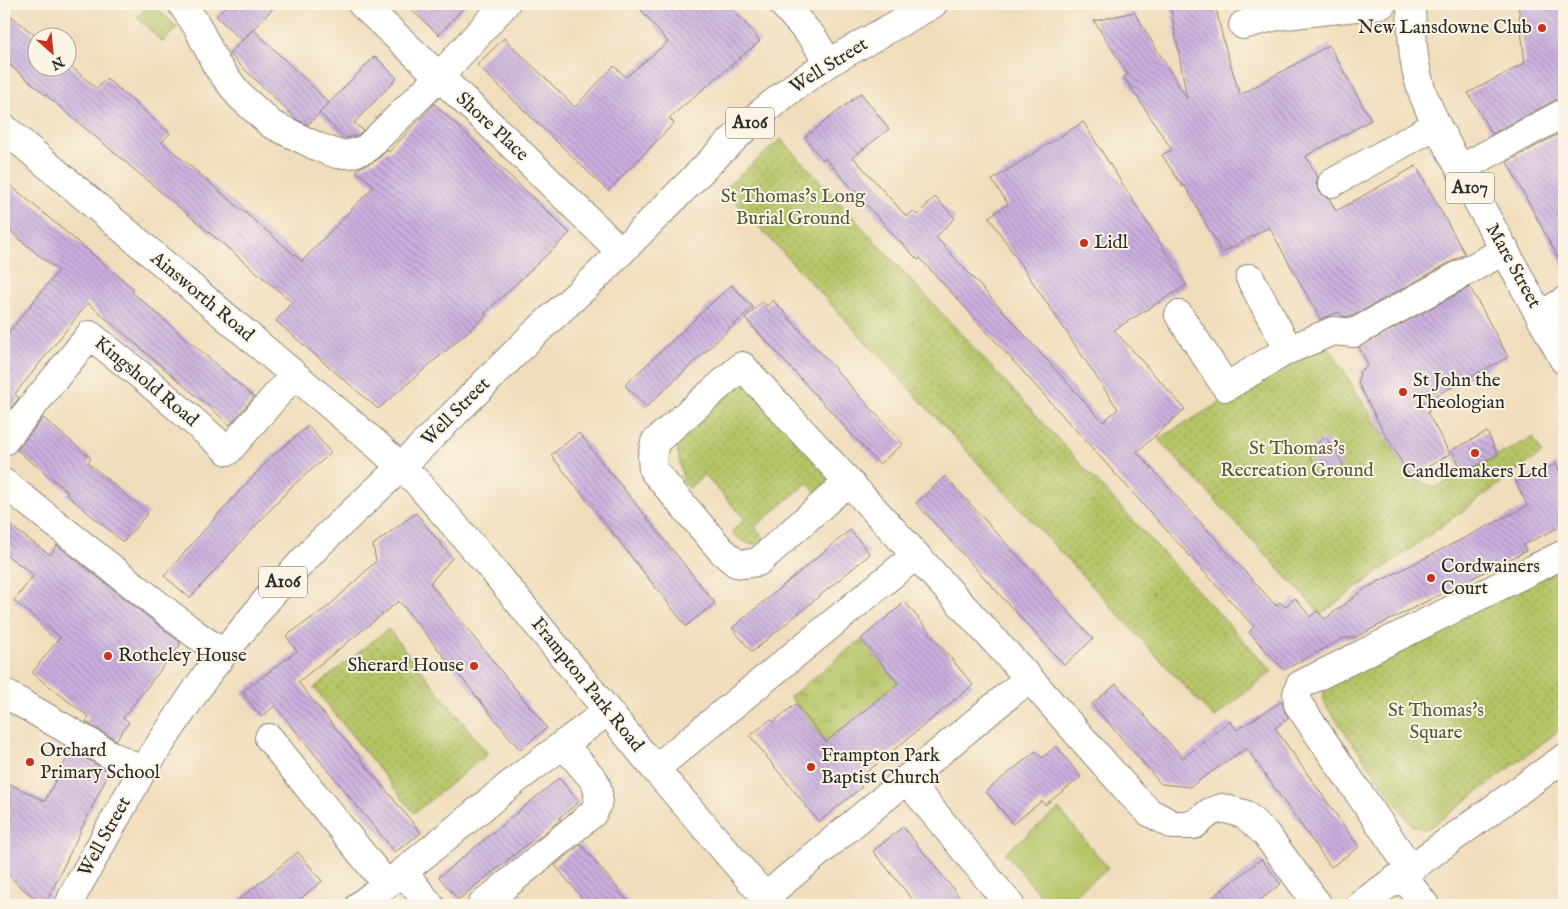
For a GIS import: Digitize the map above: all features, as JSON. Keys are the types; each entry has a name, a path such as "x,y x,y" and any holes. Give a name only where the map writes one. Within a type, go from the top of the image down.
{"street":[{"path":"182,4 197,26 218,66 240,96 271,124 337,154 350,154 366,149 439,78 505,4"},
{"name":"Shore Place","path":"362,4 510,143 621,252"},
{"path":"783,4 814,39 828,63"},
{"name":"Well Street","path":"69,905 74,891 142,771 223,653 270,596 321,542 401,467 533,335 595,278 761,113 828,63 934,4"},
{"path":"1243,25 1277,16 1382,4"},
{"name":"Mare Street","path":"1411,4 1415,62 1420,86 1436,125 1564,360"},
{"path":"1460,169 1564,113"},
{"path":"1332,183 1436,125"},
{"name":"Ainsworth Road","path":"4,128 401,467"},
{"path":"1179,315 1226,387 1289,350 1333,331 1354,332 1505,250"},
{"path":"1250,278 1289,350"},
{"path":"1540,316 1564,302"},
{"name":"Kingshold Road","path":"4,441 90,335 228,451 294,375"},
{"path":"848,482 758,562 736,563 721,550 653,470 652,457 656,442 742,366 1029,678 1148,812 1173,825 1194,825 1210,812 1222,808 1244,814 1265,833 1318,905"},
{"name":"Frampton Park Road","path":"401,467 433,500 493,570 655,769 768,901"},
{"path":"4,483 195,634 223,653"},
{"path":"1425,905 1406,871 1298,704 1296,694 1300,685 1564,554"},
{"path":"655,769 916,555"},
{"path":"768,901 906,779 1029,678"},
{"path":"4,693 142,771"},
{"path":"360,905 395,878 509,769 563,744 608,711"},
{"path":"269,738 395,878 430,905"},
{"path":"482,905 593,814 598,805 599,794 594,780 563,744"},
{"path":"1360,905 1564,758"},
{"path":"906,779 1010,905"}],"green space":[{"path":"150,4 177,27 163,42 137,18"},
{"name":"St Thomas's Long Burial Ground","path":"781,139 1272,671 1214,718 724,189"},
{"name":"St Thomas's Recreation Ground","path":"1325,341 1410,477 1435,488 1533,437 1542,453 1321,614 1158,439"},
{"path":"741,379 828,468 830,485 820,498 807,483 755,527 767,542 756,544 747,543 731,532 745,519 704,475 689,488 683,481 676,441"},
{"name":"St Thomas's Square","path":"1564,567 1564,727 1434,825 1424,829 1412,826 1327,707 1323,696 1326,689 1328,686"},
{"path":"388,629 488,754 414,813 314,688"},
{"path":"861,639 898,683 826,742 790,697"},
{"path":"1059,809 1108,868 1062,905 1048,905 1005,853"}],"building":[{"path":"228,4 277,4 242,41 216,16"},
{"path":"405,4 467,4 439,35"},
{"path":"636,4 729,4 760,41 669,118 674,123 608,191 477,65 504,38 575,107 614,66 626,77 668,42"},
{"path":"1170,4 1215,4 1224,43 1240,95 1329,45 1371,120 1306,156 1318,178 1316,183 1319,191 1329,198 1336,211 1416,166 1465,254 1351,317 1342,316 1339,312 1320,319 1269,227 1222,253 1185,186 1183,187 1162,155 1172,150 1124,77 1128,74 1094,21 1134,12 1187,99"},
{"path":"1518,4 1564,4 1564,97 1492,134 1468,93 1525,63"},
{"path":"4,10 28,30 28,78 78,78 78,73 97,89 106,78 170,133 162,142 302,261 374,186 356,171 377,160 387,150 389,152 434,104 570,233 484,314 486,316 378,409 276,321 292,302 4,60"},
{"path":"253,29 329,103 308,125 297,120 229,54"},
{"path":"375,56 397,78 354,123 363,130 358,135 346,138 319,113"},
{"path":"861,93 889,129 853,157 907,217 913,211 917,215 935,197 955,218 936,237 1103,422 1118,409 989,217 1008,204 992,180 1083,122 1187,285 1114,330 1185,409 1137,452 1276,606 1280,602 1285,607 1295,598 1310,617 1317,611 1325,619 1366,588 1527,506 1516,482 1556,464 1564,481 1564,525 1523,545 1526,551 1354,638 1344,638 1284,670 1249,632 1254,627 920,258 918,260 891,232 825,158 823,160 805,137"},
{"path":"1564,131 1564,269 1507,162"},
{"path":"4,180 134,289 132,292 254,397 230,425 88,303 15,394 19,398 4,417 4,338 58,271 4,226"},
{"path":"731,285 753,307 646,407 625,385"},
{"name":"St John the Theologian","path":"1470,287 1508,357 1424,402 1430,411 1427,412 1450,454 1410,477 1358,383 1360,371 1368,365 1359,347"},
{"path":"773,300 903,444 879,464 745,318 762,302 767,306"},
{"path":"43,418 91,458 88,463 148,513 123,542 66,494 68,492 17,450"},
{"path":"308,426 331,453 291,487 190,598 164,576 270,458"},
{"name":"Candlemakers Ltd","path":"1487,432 1498,455 1463,473 1452,450"},
{"path":"579,433 715,603 686,626 551,455"},
{"path":"1326,437 1344,465 1323,478 1306,450"},
{"path":"945,476 1093,639 1064,665 916,503"},
{"path":"416,513 452,558 430,583 547,728 520,750 399,601 298,682 421,833 395,852 275,706 261,717 242,692 297,651 286,636 329,606 376,561 373,545"},
{"name":"Rotheley House","path":"4,521 50,555 57,545 180,642 180,645 123,718 129,722 116,740 86,722 89,717 32,673 60,637 14,601 34,575 4,553"},
{"path":"850,530 870,554 752,652 732,628"},
{"path":"905,602 973,685 857,780 862,787 819,822 750,736 771,719 773,722 796,704 826,742 898,683 861,639"},
{"path":"1116,684 1183,758 1230,721 1237,730 1282,701 1289,718 1275,728 1359,847 1331,867 1246,748 1190,787 1161,784 1092,704"},
{"path":"1056,746 1081,777 1045,805 1042,801 1013,824 986,791 1036,751 1042,758"},
{"path":"71,750 109,772 45,905 19,886 4,870 4,781 45,801"},
{"path":"559,778 579,802 535,841 534,839 458,900 439,877"},
{"path":"903,827 966,905 917,905 873,851"},
{"path":"581,844 631,905 588,905 555,865"},
{"path":"298,852 322,881 293,905 232,905"},
{"path":"1261,859 1281,884 1254,905 1203,905"}],"place":[{"name":"New Lansdowne Club","path":"1542,28"},
{"name":"Lidl","path":"1084,243"},
{"name":"St John the Theologian","path":"1403,392"},
{"name":"Candlemakers Ltd","path":"1475,453"},
{"name":"Cordwainers Court","path":"1431,578"},
{"name":"Rotheley House","path":"108,656"},
{"name":"Sherard House","path":"474,666"},
{"name":"Orchard Primary School","path":"30,762"},
{"name":"Frampton Park Baptist Church","path":"811,767"}]}
